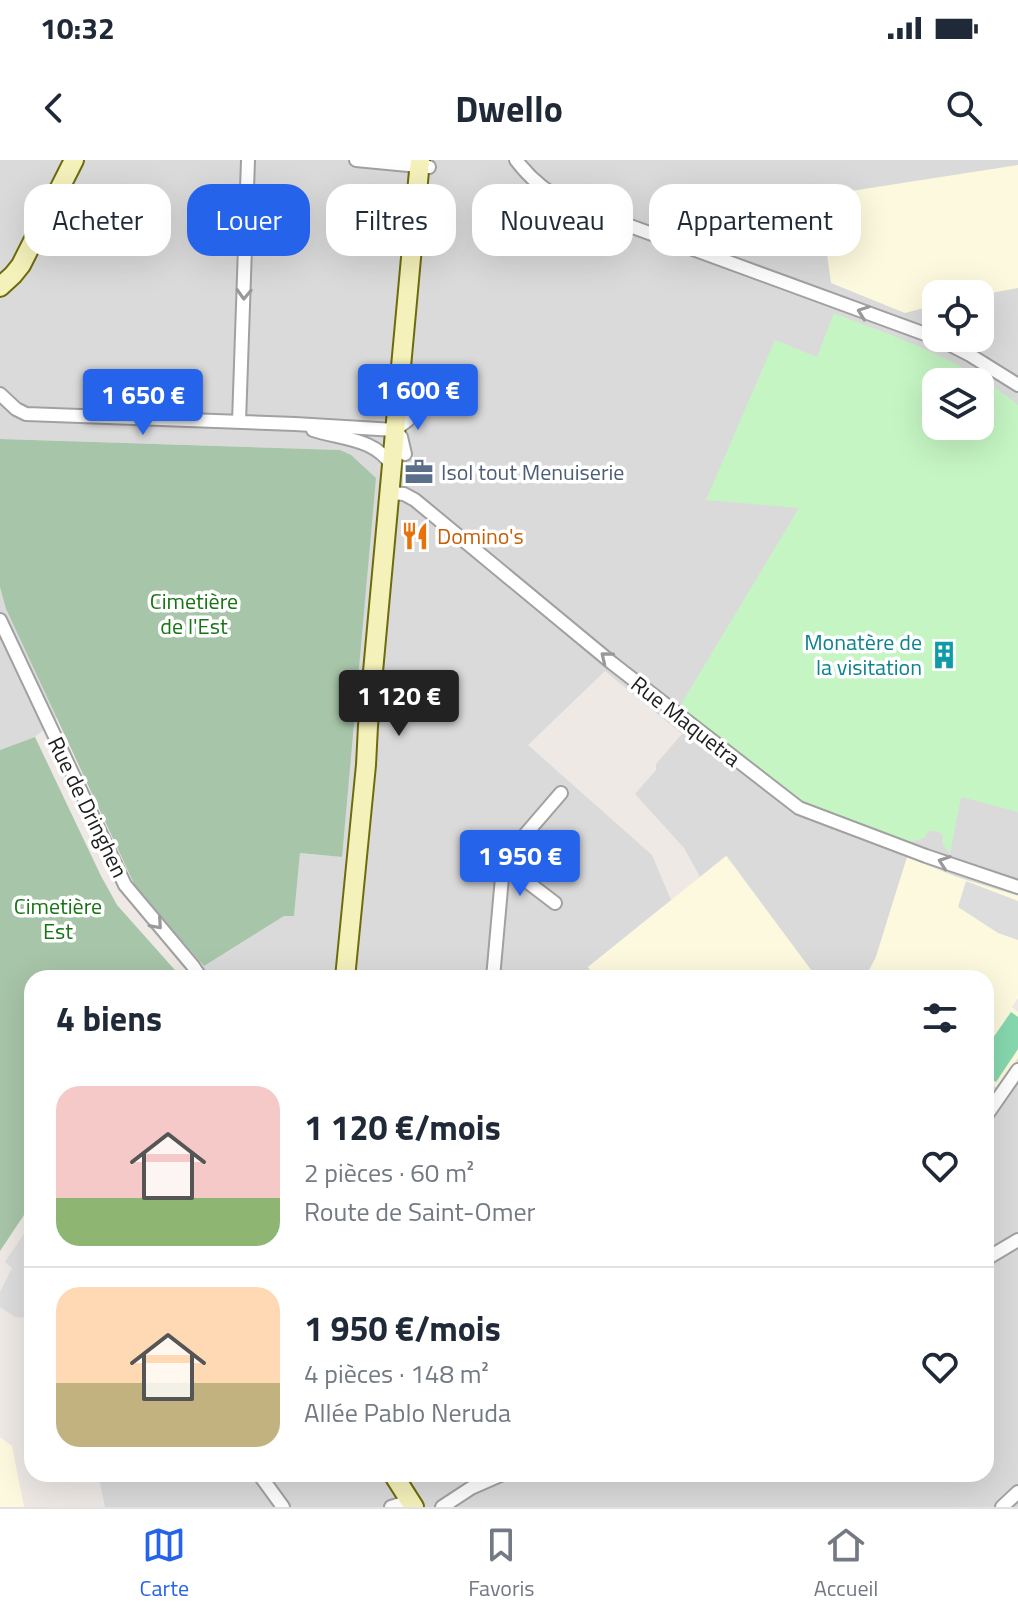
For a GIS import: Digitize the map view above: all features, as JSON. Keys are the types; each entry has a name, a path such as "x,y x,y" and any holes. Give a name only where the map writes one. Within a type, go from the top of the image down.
{"main road":[{"path":"1,285 17,271 25,258 74,160"},
{"path":"357,970 424,163"},
{"path":"346,970 395,493"},
{"path":"398,1482 412,1504"}],"street":[{"path":"239,422 248,160"},
{"path":"356,160 424,163"},
{"path":"516,160 542,189 570,204 922,333"},
{"path":"964,352 1018,385"},
{"path":"3,403 33,415 402,425"},
{"path":"295,424 369,445 398,460"},
{"name":"Rue Maquetra","path":"395,493 415,500 612,663 799,808 1018,887"},
{"name":"Rue de Dringhen","path":"0,620 3,636 129,892 196,970"},
{"path":"494,970 503,866 511,851 561,793"},
{"path":"503,866 555,903"},
{"path":"994,1104 1018,1070"},
{"path":"994,1254 1018,1240"},
{"path":"265,1482 283,1507"},
{"path":"442,1507 485,1482"},
{"path":"1002,1507 1018,1492"},
{"path":"391,1507 412,1504"}],"shaded area":[{"path":"0,160 1018,160 1018,896 957,877 900,879 869,970 811,970 727,856 700,877 684,848 635,794 682,734 605,671 528,745 652,855 671,900 588,967 590,970 200,970 284,916 294,916 300,853 342,857 340,450 0,439"},
{"path":"1018,165 1018,288 994,292 994,280 922,280 922,309 905,313 831,283 827,256 861,256 861,189"},
{"path":"0,587 6,609 57,718 35,737 0,750"},
{"path":"726,856 811,970 590,970 588,967"},
{"path":"907,857 1018,896 1018,998 1012,1007 1018,1012 1018,1058 997,1088 994,1086 994,970 869,970"},
{"path":"966,881 1018,901 1018,940 998,933 958,907"},
{"path":"1018,1058 1018,1507 105,1507 100,1482 994,1482 994,1086 997,1088"},
{"path":"24,1234 24,1318 15,1317 0,1307 0,1292 12,1268 5,1262"},
{"path":"0,1437 12,1446 24,1507 0,1507"}],"green space":[{"path":"834,313 906,341 922,348 922,352 930,352 963,368 922,368 922,440 994,440 994,386 1018,405 1018,812 961,797 950,854 941,834 937,832 929,831 924,838 910,842 804,802 680,706 799,508 706,500 775,340 817,357"},
{"name":"Cimetière de l'Est","path":"0,439 340,450 351,455 376,478 342,857 300,853 294,916 284,916 204,966 136,888 6,609 0,587"},
{"name":"Cimetière Est","path":"35,737 117,905 175,970 24,970 24,1215 0,1251 0,750"},
{"path":"1011,1012 1018,1017 1018,1049 996,1082 994,1081 994,1036"}],"place":[{"name":"Isol tout Menuiserie","path":"419,472"},
{"name":"Domino's","path":"415,536"},
{"name":"Monatère de la visitation","path":"944,655"}]}
